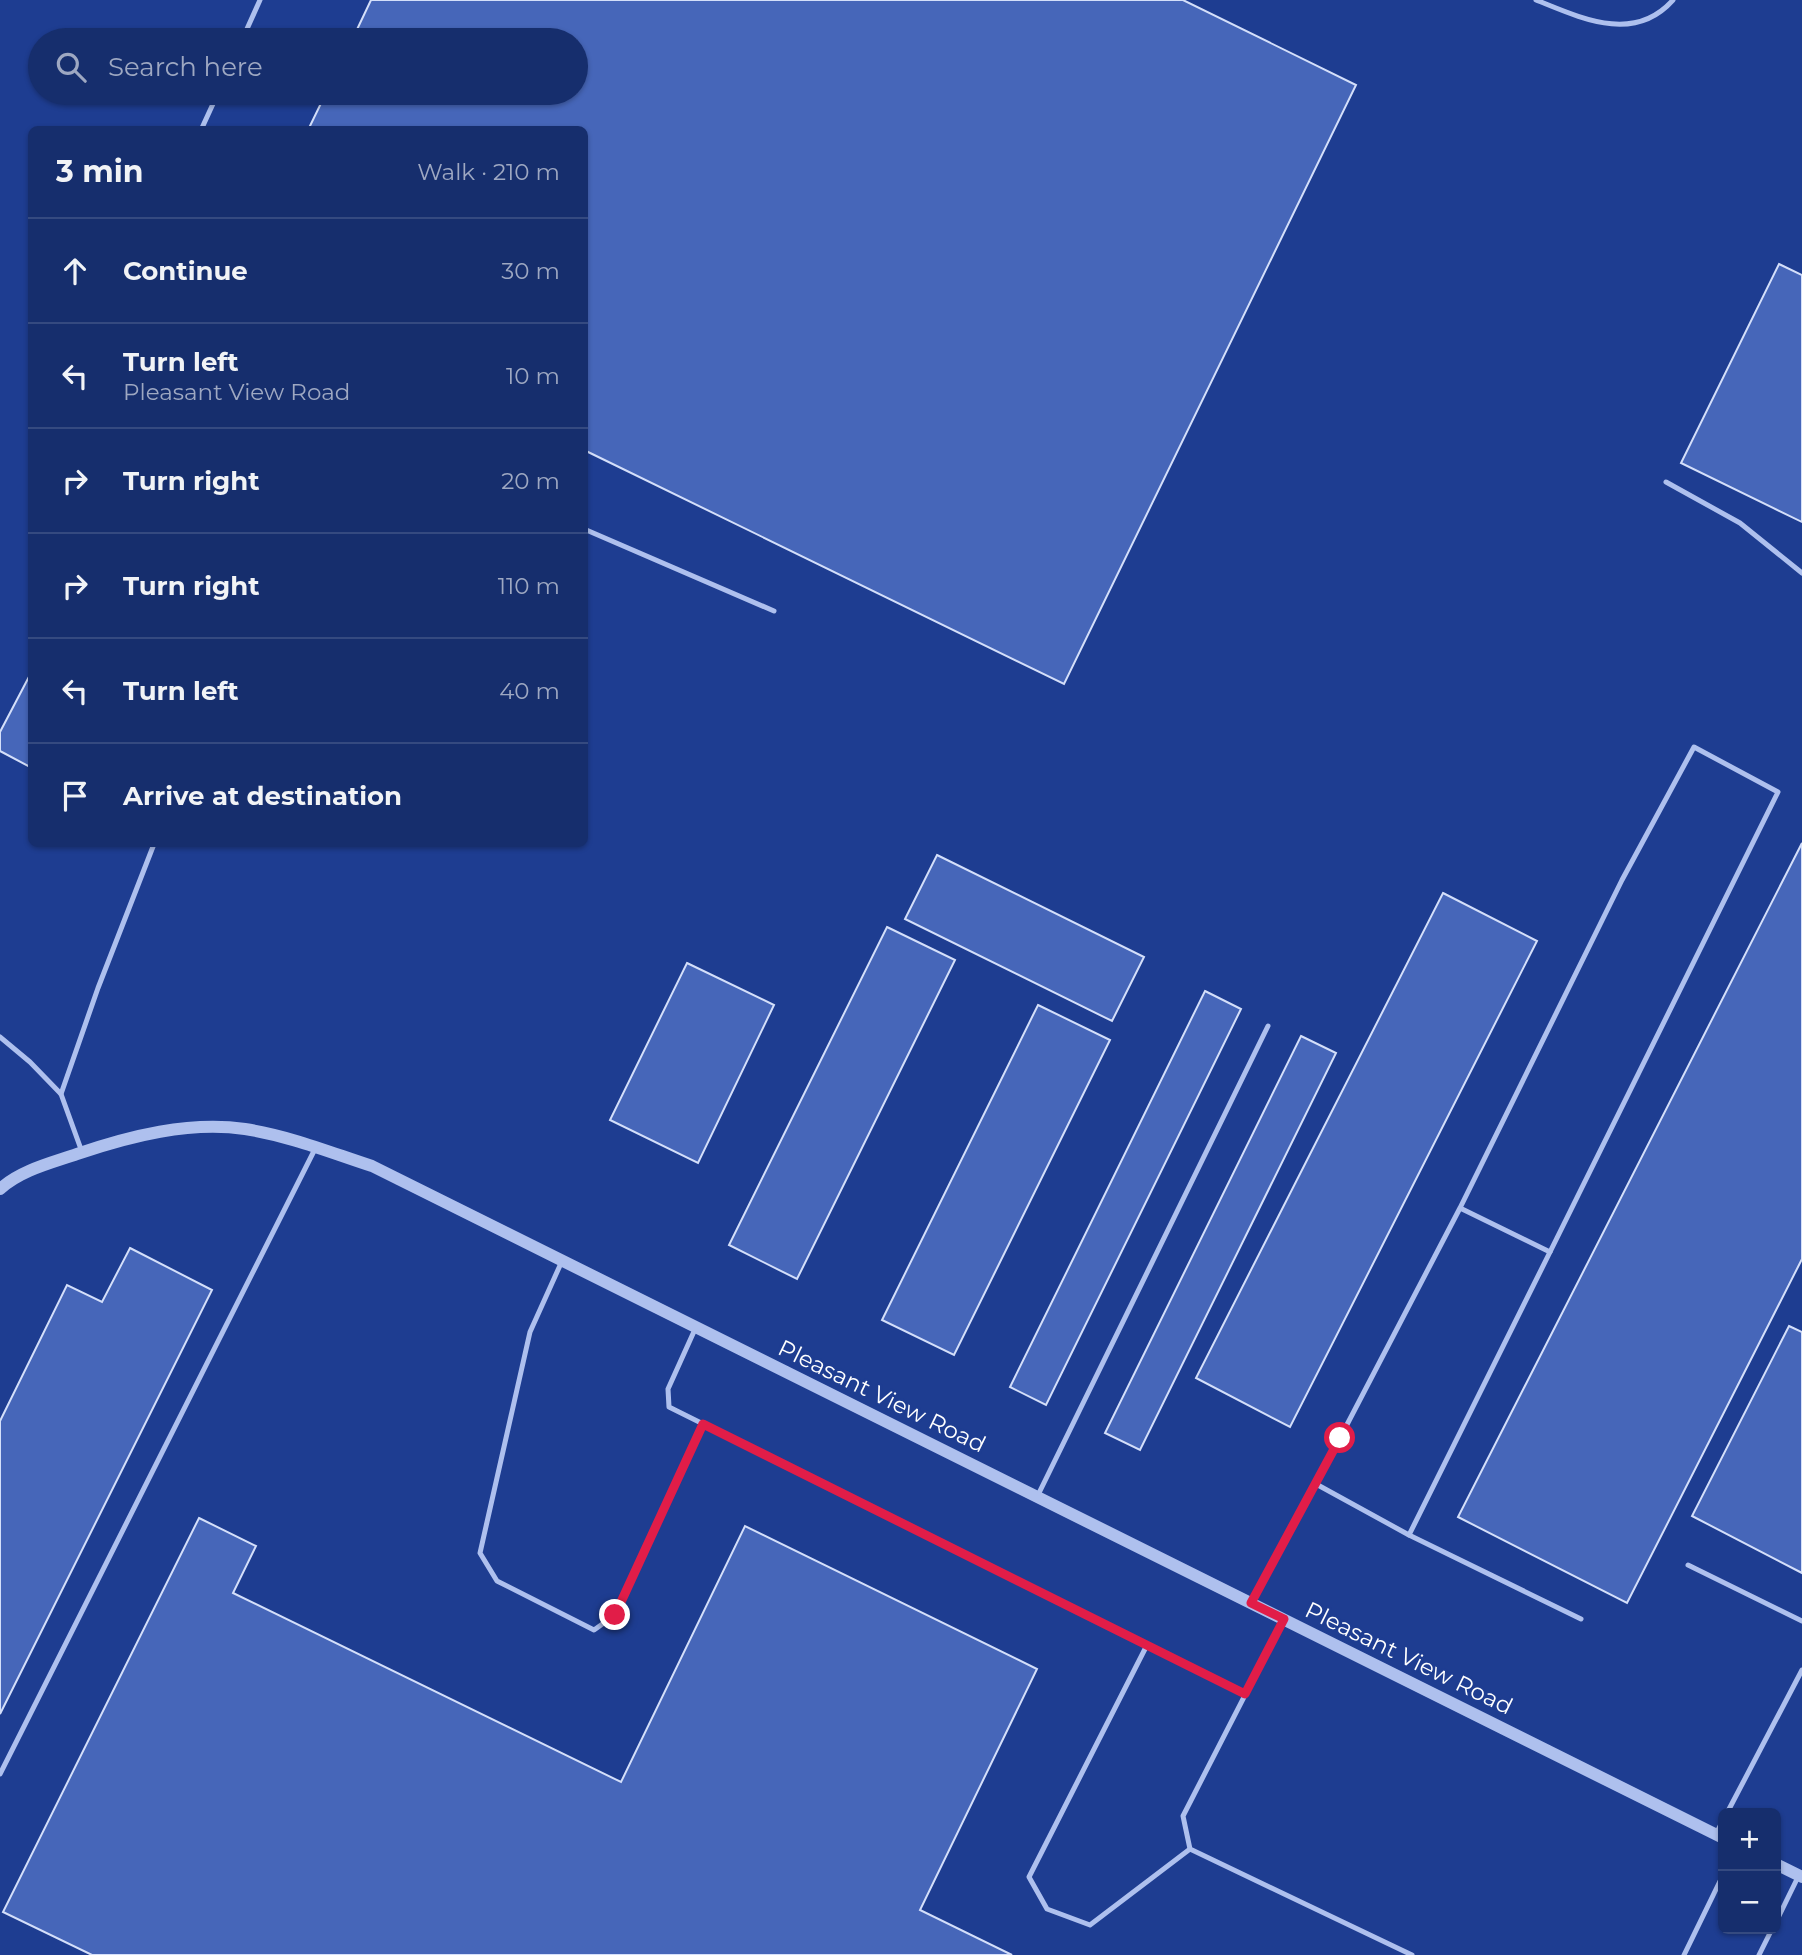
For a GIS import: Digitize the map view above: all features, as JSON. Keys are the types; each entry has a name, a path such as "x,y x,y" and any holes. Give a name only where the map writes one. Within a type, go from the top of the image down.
{"street":[{"name":"Pleasant View Road","path":"0,1189 31,1170 118,1139 192,1128 244,1129 316,1147 372,1166 1718,1836"},
{"path":"1781,1866 1800,1876"}],"lane":[{"path":"247,28 260,0"},
{"path":"1536,0 1590,22 1636,25 1673,0"},
{"path":"203,126 212,105"},
{"path":"1666,482 1740,523 1802,573"},
{"path":"588,531 774,611"},
{"path":"1251,1603 1316,1485 1460,1208 1622,880 1694,747 1778,792 1409,1535"},
{"path":"61,1094 98,988 153,847"},
{"path":"1037,1497 1268,1027"},
{"path":"0,1037 30,1062 61,1094 82,1152"},
{"path":"0,1774 316,1147"},
{"path":"1460,1208 1550,1252"},
{"path":"562,1261 530,1332 480,1553 496,1581 594,1630 615,1615 703,1424"},
{"path":"696,1327 668,1389 669,1407 1245,1694"},
{"path":"1316,1485 1409,1535 1581,1619"},
{"path":"1688,1565 1802,1621"},
{"path":"1190,1849 1183,1816 1284,1619"},
{"path":"1147,1645 1029,1877 1047,1909 1090,1925 1190,1849"},
{"path":"1730,1808 1802,1670"},
{"path":"1190,1849 1412,1955"},
{"path":"1781,1912 1800,1876"},
{"path":"1684,1955 1718,1885"},
{"path":"1759,1955 1770,1934"}],"building":[{"path":"371,0 1183,0 1356,85 1064,684 588,452 588,126 310,126 320,105 588,105 588,28 358,28"},
{"path":"1779,264 1802,275 1802,522 1681,463"},
{"path":"28,679 28,766 0,751 0,732"},
{"path":"1802,843 1802,1259 1627,1603 1458,1517"},
{"path":"937,855 1144,957 1112,1021 905,919"},
{"path":"1443,893 1537,941 1290,1427 1196,1378"},
{"path":"887,927 955,960 797,1279 729,1245"},
{"path":"687,963 774,1005 698,1163 610,1120"},
{"path":"1205,991 1241,1009 1046,1405 1010,1387"},
{"path":"1038,1005 1110,1040 954,1355 882,1320"},
{"path":"1301,1036 1336,1053 1140,1450 1105,1433"},
{"path":"130,1248 212,1290 0,1714 0,1421 67,1285 102,1302"},
{"path":"1789,1326 1802,1332 1802,1573 1692,1516"},
{"path":"199,1518 256,1546 233,1593 621,1782 745,1526 1037,1669 920,1910 1012,1955 92,1955 3,1912"}],"route":[{"path":"615,1615 703,1424 1245,1694 1284,1619 1251,1603 1340,1438"}]}
